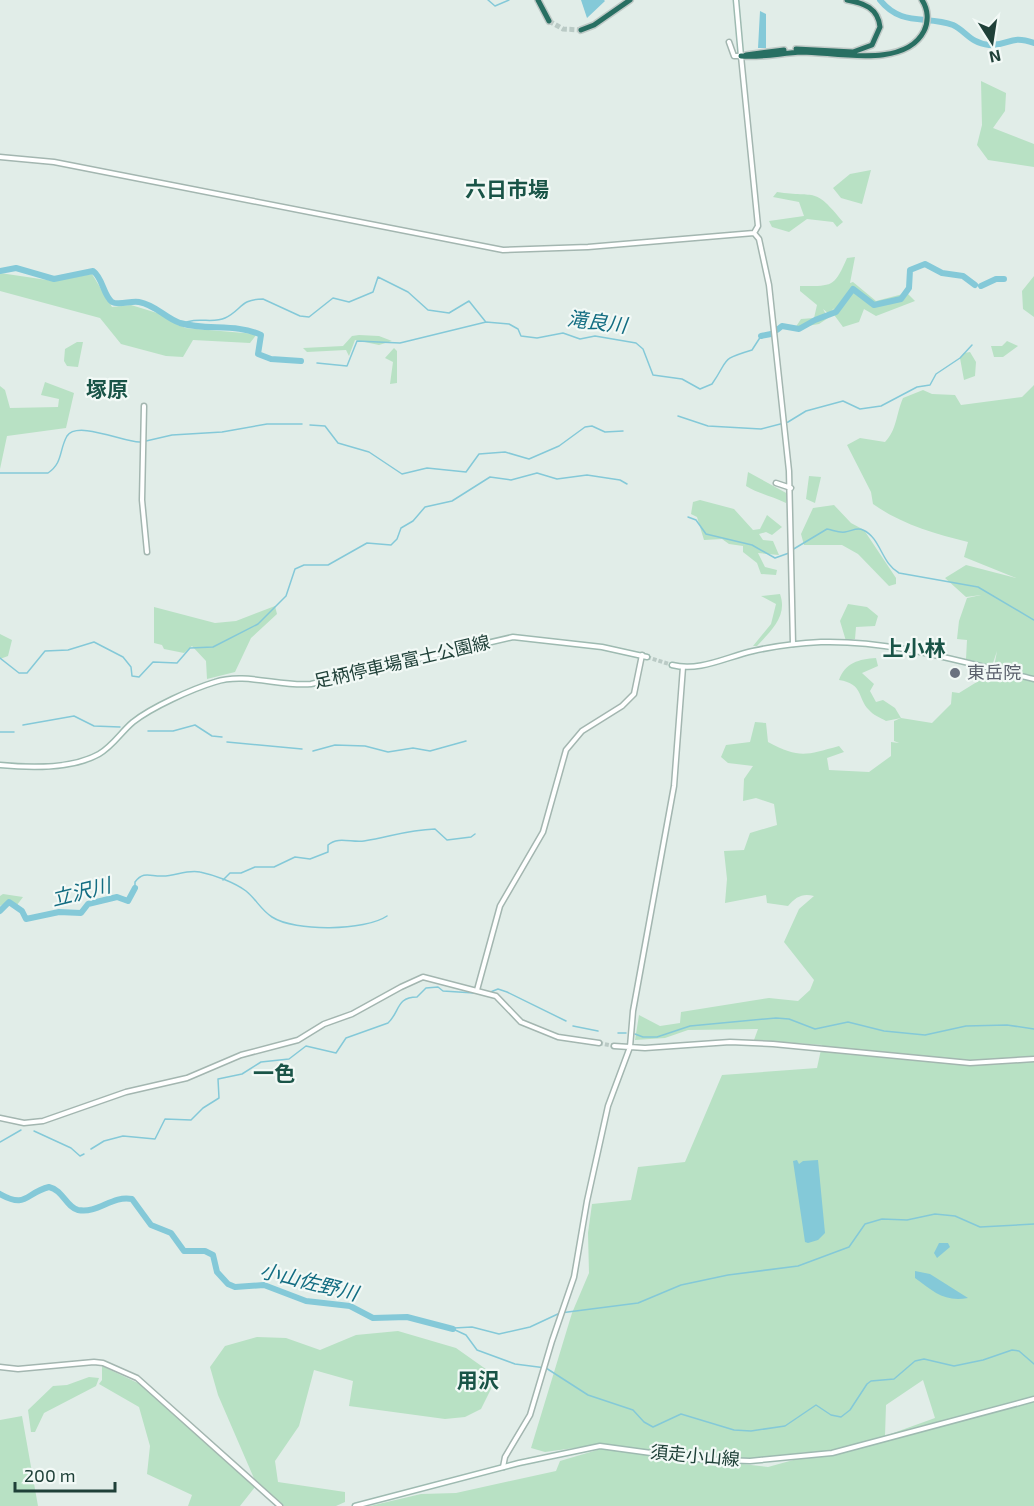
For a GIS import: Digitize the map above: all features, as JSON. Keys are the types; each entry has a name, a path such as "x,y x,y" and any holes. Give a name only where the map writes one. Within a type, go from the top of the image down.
{"highway":[{"path":"538,0 549,21"},
{"path":"581,30 594,25 630,0"},
{"path":"741,56 790,49 853,52 868,48 879,32 878,17 867,5 847,0"},
{"path":"741,56 802,52 882,55 911,45 924,31 927,13 922,0"}],"street":[{"path":"736,0 758,226 754,232"},
{"path":"729,42 734,57 741,56"},
{"path":"0,157 54,162 503,250 578,247 754,232"},
{"path":"754,232 759,239 770,285 791,488 793,644"},
{"path":"144,406 142,500 147,552"},
{"path":"776,483 791,488"},
{"name":"足柄停車場富士公園線","path":"0,765 46,765 89,758 104,751 131,723 144,715 210,683 225,679 289,686 311,684 513,637 602,647 647,657"},
{"path":"672,665 701,666 747,652 793,644 858,642 883,645 1034,679"},
{"path":"477,990 500,906 543,832 566,750 582,731 622,706 634,694 642,655"},
{"path":"503,1467 505,1457 530,1415 542,1371 574,1277 589,1192 610,1098 630,1047 633,1011 674,786 683,667"},
{"path":"0,1118 18,1122 43,1121 126,1092 187,1078 241,1055 298,1040 324,1024 352,1014 423,977 490,994 502,1000 521,1022 558,1037 599,1044"},
{"path":"614,1046 723,1042 773,1044 970,1063 1034,1059"},
{"path":"0,1367 18,1369 94,1362 103,1363 136,1378 280,1506"},
{"name":"須走小山線","path":"355,1506 567,1451 600,1446 695,1459 750,1461 821,1454 1034,1399"}],"green space":[{"path":"981,81 1006,93 1005,111 993,128 1034,144 1034,167 988,160 977,145 982,125"},
{"path":"871,170 862,204 841,198 833,188 850,174"},
{"path":"777,192 820,198 843,222 837,227 833,222 807,219 789,232 772,227 769,221 804,216 799,202 773,197"},
{"path":"855,257 850,283 853,282 876,301 907,293 915,301 876,316 864,309 859,322 843,327 832,312 834,308 829,314 823,309 828,318 819,324 795,328 801,319 814,318 817,305 800,291 800,286 819,286 831,283 839,275 847,258"},
{"path":"0,273 54,281 92,274 112,307 131,305 167,316 185,328 257,334 250,343 193,340 183,357 166,356 121,344 100,318 0,291"},
{"path":"1034,276 1034,317 1023,309 1022,291"},
{"path":"352,336 379,336 392,341 379,345 355,340 349,356 346,350 307,352 303,348 343,346"},
{"path":"1007,341 1018,346 1003,357 994,357 991,346 1002,346"},
{"path":"77,342 83,342 78,367 67,366 64,361 65,349"},
{"path":"394,348 397,351 397,383 390,384 393,362 385,358"},
{"path":"970,352 976,362 975,376 964,380 960,358 964,353"},
{"path":"45,382 74,393 66,428 7,436 0,469 0,386 5,390 10,408 58,407 59,399 41,395"},
{"path":"1034,385 1034,1506 370,1506 421,1494 456,1493 556,1471 560,1461 604,1448 768,1467 826,1451 798,1453 772,1459 684,1457 604,1444 545,1452 531,1448 572,1313 589,1273 588,1233 592,1204 631,1200 638,1167 685,1162 722,1075 817,1068 822,1045 754,1040 758,1029 688,1030 665,1038 635,1040 639,1015 660,1026 680,1023 681,1012 769,998 798,1001 810,990 814,980 784,942 799,909 814,896 800,897 788,906 767,903 766,895 725,903 727,879 724,851 744,850 750,833 777,825 774,804 756,798 743,801 744,779 753,766 728,763 721,757 726,745 750,742 755,722 766,723 768,742 788,751 803,754 839,746 844,752 827,758 829,770 869,772 891,756 891,742 899,743 894,741 894,721 901,718 932,723 951,704 952,692 959,693 993,672 997,651 992,666 966,659 967,640 957,639 959,621 967,598 981,595 966,597 945,578 966,565 1016,578 964,557 968,542 919,528 873,504 871,492 847,445 860,438 885,442 894,427 903,398 923,390 932,394 955,395 961,405 1022,397","holes":["923,1380 935,1418 885,1436 886,1405"]},
{"path":"748,472 788,494 786,503 746,486"},
{"path":"809,476 821,477 815,503 806,499"},
{"path":"700,500 734,509 753,530 760,529 767,515 782,527 772,535 766,532 759,534 763,540 773,541 779,555 758,553 765,567 777,570 776,575 761,574 757,563 743,552 743,546 729,544 722,539 704,540 697,517 691,514 693,502"},
{"path":"834,505 851,523 864,530 896,578 896,584 889,586 858,554 842,545 804,545 801,534 813,508"},
{"path":"780,594 782,609 777,623 757,646 753,646 771,624 776,604 761,596"},
{"path":"848,604 867,607 878,616 875,626 856,627 855,639 846,641 840,621"},
{"path":"275,606 277,614 251,638 235,672 207,679 206,661 192,646 184,653 164,649 162,645 154,643 154,607 215,623 236,621"},
{"path":"0,634 12,640 8,656 0,659"},
{"path":"876,658 878,666 862,673 874,684 870,691 876,702 883,700 895,708 901,718 886,721 875,715 865,705 853,685 839,680 842,674 853,663"},
{"path":"3,894 23,897 17,905 9,901 0,906 0,896"},
{"path":"398,1331 456,1348 497,1377 481,1409 465,1417 445,1419 349,1406 353,1381 314,1370 299,1426 275,1461 278,1482 345,1492 345,1502 336,1506 284,1506 256,1483 218,1395 210,1367 225,1346 257,1337 286,1338 320,1350 356,1335"},
{"path":"102,1366 140,1384 193,1426 255,1487 240,1506 188,1506 192,1495 147,1474 150,1446 139,1407 99,1384 102,1380"},
{"path":"89,1377 99,1378 96,1386 44,1413 35,1432 31,1432 28,1410 53,1386 67,1385"},
{"path":"22,1416 38,1506 0,1506 0,1420"}],"water":[{"path":"581,0 604,0 605,1 587,18"},
{"path":"760,11 766,14 766,48 758,48"},
{"path":"797,1160 799,1164 803,1161 818,1160 825,1233 818,1240 808,1243 805,1242 793,1161"},
{"path":"939,1243 948,1243 950,1247 937,1258 934,1253"},
{"path":"915,1271 930,1274 968,1298 952,1299 940,1295 915,1278"}],"waterway":[{"path":"488,0 495,6 509,0"},
{"path":"880,0 897,14 953,25 983,44 996,45 1014,40 1034,43"},
{"name":"滝良川","path":"777,330 782,326 799,329 836,312 853,289 874,305 901,299 909,288 910,270 925,264 942,273 963,276 975,285"},
{"name":"滝良川","path":"0,271 16,268 54,279 93,271 112,302 145,304 180,323 251,331 261,335 258,354 271,359 301,361"},
{"name":"滝良川","path":"182,324 193,321 220,320 255,299 263,299 300,316 309,317 333,298 349,302 373,292 378,277 408,292 428,310 449,313 469,301 485,321"},
{"name":"滝良川","path":"981,286 996,279 1004,279"},
{"name":"滝良川","path":"317,363 347,366 357,341 400,343 486,322 509,324 518,329 521,336 537,338 563,333 580,339 595,336 636,343 643,349 653,375 682,379 700,389 712,384 726,361 752,350 761,336"},
{"name":"滝良川","path":"761,336 771,334"},
{"path":"678,416 708,426 761,429 788,422 806,411 843,401 860,409 881,406 917,387 930,385 936,374 960,358 972,345"},
{"path":"146,441 172,435 222,432 267,424 302,424"},
{"path":"310,425 325,426 338,443 369,452 402,474 427,468 466,472 479,454 505,452 529,459 559,446 585,427 592,426 605,432 623,431"},
{"path":"0,473 48,473 56,465 67,436 81,430 140,442"},
{"path":"0,658 19,673 27,673 45,651 68,650 94,642 123,657 131,667 132,676 139,677 153,662 177,663 190,648 213,647 258,624 286,596 295,569 304,565 328,565 367,543 391,545 397,539 401,528 413,521 425,507 452,501 490,477 511,480 537,473 557,479 587,475 620,480 627,484"},
{"path":"688,517 696,520 706,534 752,545 775,558 789,553"},
{"path":"792,550 827,529 838,532 861,529 874,539 888,563 899,573 978,587 1034,620"},
{"path":"23,725 74,716 94,726 120,727"},
{"path":"148,731 173,731 195,725 212,736 222,737"},
{"path":"0,732 14,732"},
{"path":"313,751 335,745 365,746 388,752 413,748 430,751 466,741"},
{"path":"227,742 302,749"},
{"path":"223,880 230,873 241,873 255,867 274,867 295,857 310,859 328,852 328,845 341,840 364,841 435,829 447,840 471,837 475,834"},
{"path":"135,888 135,882 141,876 168,876 195,871 236,885 250,894 272,917 283,922 330,928 363,925 387,916"},
{"name":"立沢川","path":"0,911 9,902 22,911 26,919 59,912 81,913 88,904 117,897 128,901 135,888"},
{"path":"91,1149 104,1141 123,1136 155,1139 165,1119 191,1120 203,1108 219,1098 218,1079 242,1074 261,1062 289,1059 306,1046 336,1053 346,1038 388,1023 402,1002 417,997 426,988 438,987 443,991 474,993"},
{"path":"488,993 498,989 507,992 566,1021"},
{"path":"635,1034 643,1037 657,1037 690,1026 776,1018 789,1019 815,1029 848,1022 884,1031 925,1035 966,1026 1007,1025 1034,1029"},
{"path":"573,1026 598,1031"},
{"path":"618,1033 626,1033"},
{"path":"0,1142 21,1130"},
{"path":"34,1131 71,1148 80,1156 84,1154"},
{"name":"小山佐野川","path":"0,1194 21,1200 49,1187 58,1191 70,1206 85,1211 125,1198 132,1199 151,1225 171,1233 184,1251 205,1251 213,1255 217,1272 228,1284 235,1287 264,1285 306,1301 350,1306 373,1318 407,1317 453,1329"},
{"path":"454,1328 472,1327 499,1334 530,1327 560,1313 638,1303 681,1285 728,1275 798,1266 849,1247 865,1224 882,1219 907,1220 935,1214 955,1216 980,1227 1034,1224"},
{"path":"453,1329 466,1335 477,1350 515,1364 546,1368 588,1395 633,1410 644,1422 653,1427 681,1414 734,1430 751,1431 785,1426 816,1405 831,1415 841,1417 850,1410 871,1381 894,1379 915,1361 924,1359 954,1366 983,1360 1012,1350 1019,1351 1034,1364"}],"tunnel":[{"path":"549,21 563,29 581,30"},
{"path":"647,657 672,665"},
{"path":"599,1043 614,1046"}],"place":[{"name":"東岳院","path":"955,673"}],"district":[{"name":"六日市場","path":"507,190"},
{"name":"塚原","path":"107,390"},
{"name":"上小林","path":"914,649"},
{"name":"一色","path":"274,1074"},
{"name":"用沢","path":"478,1381"}]}
